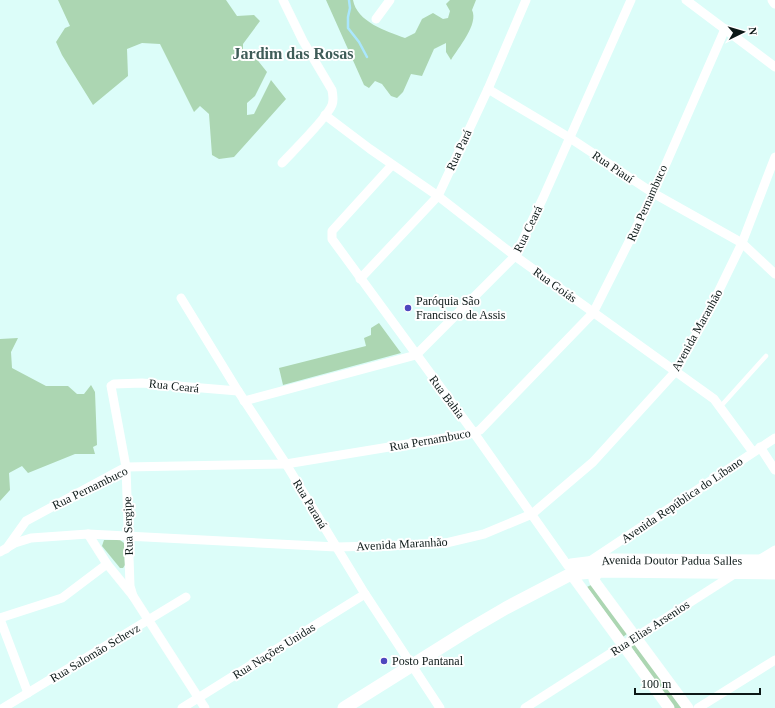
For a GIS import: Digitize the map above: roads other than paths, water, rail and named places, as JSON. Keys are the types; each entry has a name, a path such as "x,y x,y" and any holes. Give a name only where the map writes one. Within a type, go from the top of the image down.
{"main road":[{"name":"Avenida Doutor Padua Salles","path":"594,572 611,560 775,561"},
{"name":"Avenida Doutor Padua Salles","path":"344,708 569,570 594,572 775,573"}],"street":[{"path":"282,163 325,115 332,106 334,98 332,90 302,41 283,0"},
{"path":"376,19 390,0"},
{"name":"Rua Pará","path":"360,279 438,196 488,89 526,0"},
{"name":"Rua Ceará","path":"416,356 515,256 570,138 631,0"},
{"path":"686,0 775,67"},
{"name":"Rua Pernambuco","path":"3,551 26,520 126,467 286,464 474,433 480,430 593,312 653,193 725,29"},
{"name":"Rua Piauí","path":"488,89 570,138 653,193 742,243 775,274"},
{"name":"Rua Goiás","path":"325,115 392,165 438,196 515,256 714,399 775,470"},
{"name":"Avenida Maranhão","path":"3,551 19,541 31,538 88,534 336,547 391,547 446,543 484,534 532,514 593,462 675,372 708,313 742,243 775,157"},
{"name":"Rua Bahia","path":"392,165 332,231 332,239 416,356 474,433 532,514 622,646 669,708"},
{"name":"Rua Paraná","path":"181,298 244,401 286,464 365,594 440,708"},
{"path":"244,401 416,356"},
{"name":"Rua Ceará","path":"111,386 114,384 142,383 238,391"},
{"name":"Rua Sergipe","path":"111,386 126,467 130,586 133,596"},
{"name":"Avenida República do Líbano","path":"594,572 756,449 775,438"},
{"path":"88,534 107,564 133,596 206,708"},
{"name":"Rua Elias Arsenios","path":"525,708 636,636 775,550"},
{"path":"28,693 0,618 62,598 107,564"},
{"path":"583,590 586,583 590,581 594,572"},
{"path":"594,572 636,636 688,708"},
{"name":"Rua Nações Unidas","path":"182,708 365,594"},
{"name":"Rua Salomão Schevz","path":"3,708 186,597"},
{"path":"698,708 775,660"}],"lane":[{"path":"721,406 766,356"}],"waterway":[{"path":"349,0 350,8 348,28 359,42 367,57"}],"place":[{"name":"Paróquia São Francisco de Assis","path":"408,308"},
{"name":"Posto Pantanal","path":"384,661"}],"district":[{"name":"Jardim das Rosas","path":"293,53"}]}
